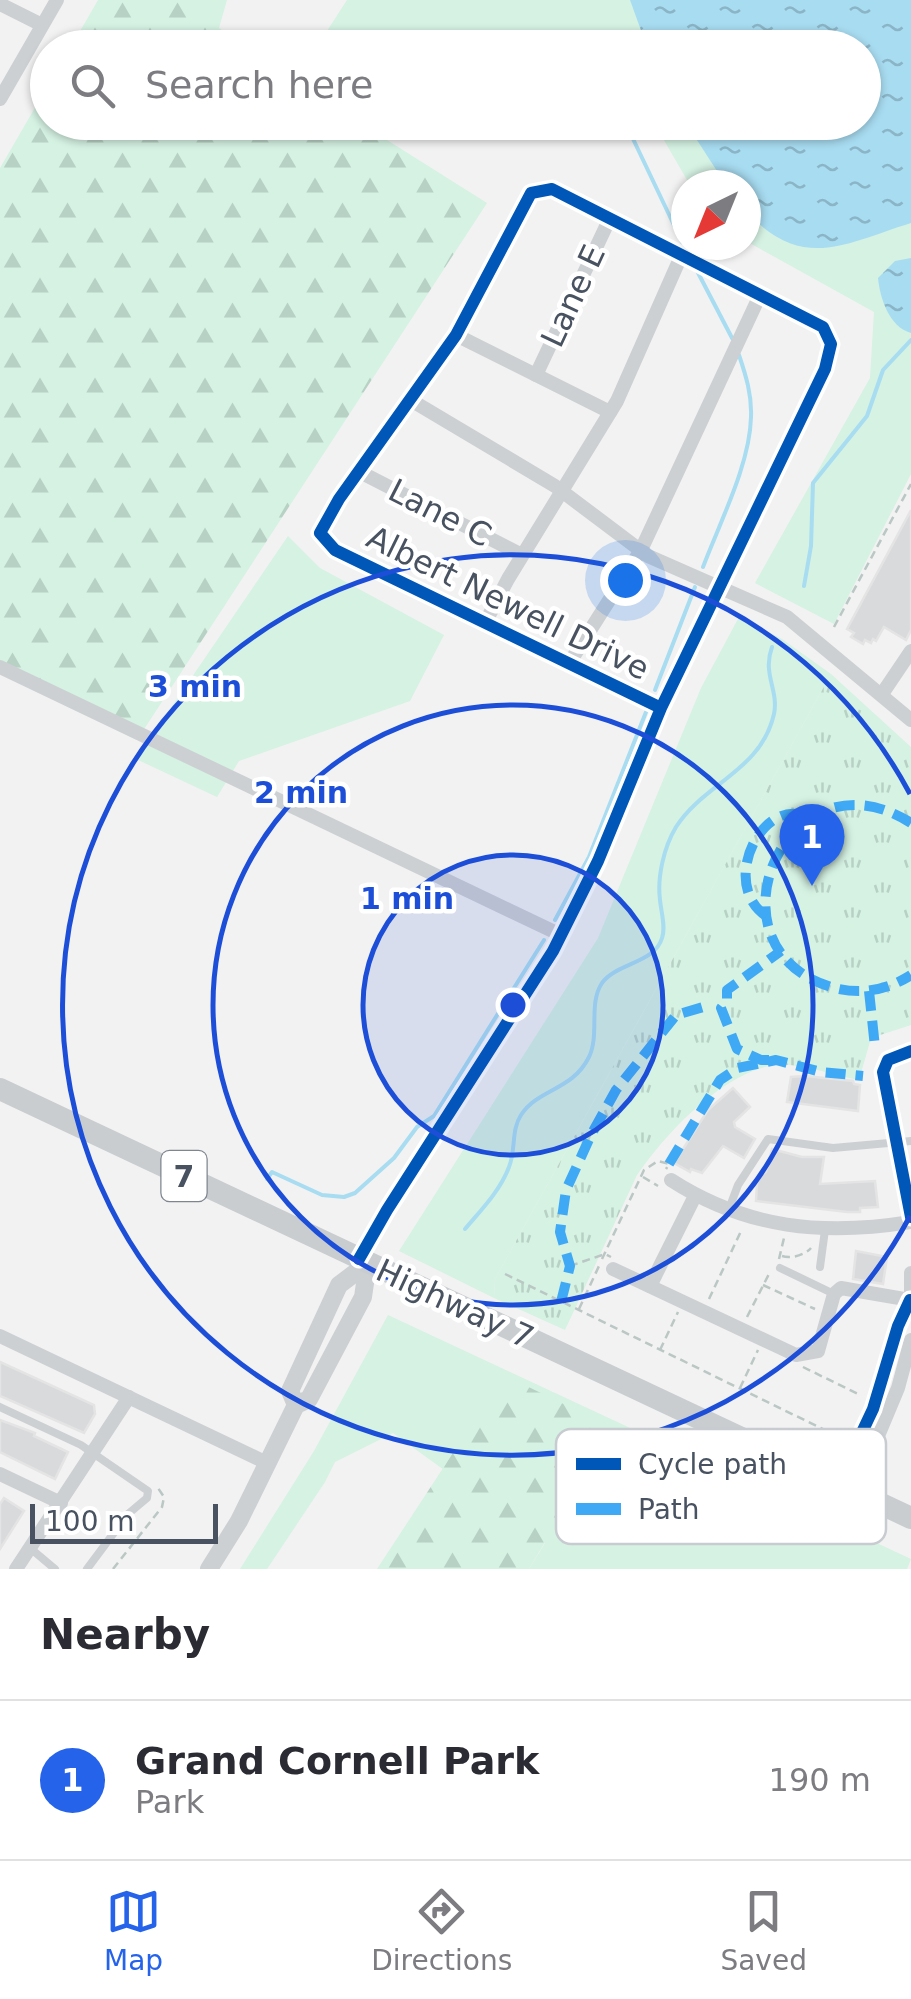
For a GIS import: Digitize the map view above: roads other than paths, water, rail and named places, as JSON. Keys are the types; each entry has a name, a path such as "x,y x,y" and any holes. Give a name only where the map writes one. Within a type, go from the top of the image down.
{"main road":[{"name":"Highway 7","path":"0,1089 723,1429"},
{"name":"Highway 7","path":"886,1506 911,1518"}],"street":[{"path":"39,30 56,0"},
{"path":"0,4 42,25"},
{"path":"0,99 30,46"},
{"name":"Albert Newell Drive","path":"610,218 552,188 531,192 456,334 358,471 320,533 335,550 660,708"},
{"path":"610,218 671,248"},
{"name":"Lane E","path":"536,375 610,218"},
{"path":"485,623 610,412 679,260"},
{"path":"209,1569 238,1521 296,1405 290,1391 340,1286 363,1261 386,1210 561,936 598,861 660,708 825,369 831,344 823,327 694,260"},
{"path":"570,662 641,550 761,293"},
{"path":"456,334 610,412"},
{"path":"409,399 561,491 641,550 787,616 911,720"},
{"name":"Lane C","path":"358,471 522,555"},
{"path":"882,694 911,650"},
{"path":"0,667 561,936"},
{"path":"670,1172 695,1196 729,1210 790,1226 825,1230 911,1219 904,1142 884,1084 885,1066 894,1057 911,1051"},
{"path":"650,1286 695,1196"},
{"path":"617,1266 650,1286 796,1355 818,1350 834,1294 840,1288 911,1302"},
{"path":"866,1429 898,1326 911,1302 911,1274"},
{"path":"0,1336 267,1464"},
{"path":"877,1429 898,1388 911,1340"},
{"path":"16,1569 129,1398"},
{"path":"2,1479 61,1503"}],"lane":[{"path":"729,1210 738,1185 768,1139 833,1148 904,1142"},
{"path":"820,1267 825,1230"},
{"path":"780,1268 834,1294"},
{"path":"0,1407 94,1453 148,1492 87,1569"},
{"path":"30,1548 55,1569"}],"water":[{"path":"630,0 911,0 911,223 844,245 805,247 786,242 761,225 761,170 716,170 697,140 881,140 881,30 641,30"},
{"path":"911,258 911,333 891,318 878,278 895,261"}],"waterway":[{"path":"634,140 671,219"},
{"path":"695,267 732,338"},
{"path":"804,586 811,546 813,483 867,416 883,370 911,340"},
{"path":"703,567 740,473 749,435 751,401 739,355"},
{"path":"655,690 695,587"},
{"path":"465,1229 505,1176 521,1115 537,1099 574,1077 589,1057 602,983 658,946 664,929 660,882 668,844 688,812 745,763 767,733 775,705 769,665 772,647"},
{"path":"555,920 589,857 646,712"},
{"path":"267,1179 272,1172 322,1195 344,1197 355,1193 394,1158 417,1127 434,1116 544,940"}],"place":[{"name":"Grand Cornell Park","path":"812,886"}]}
